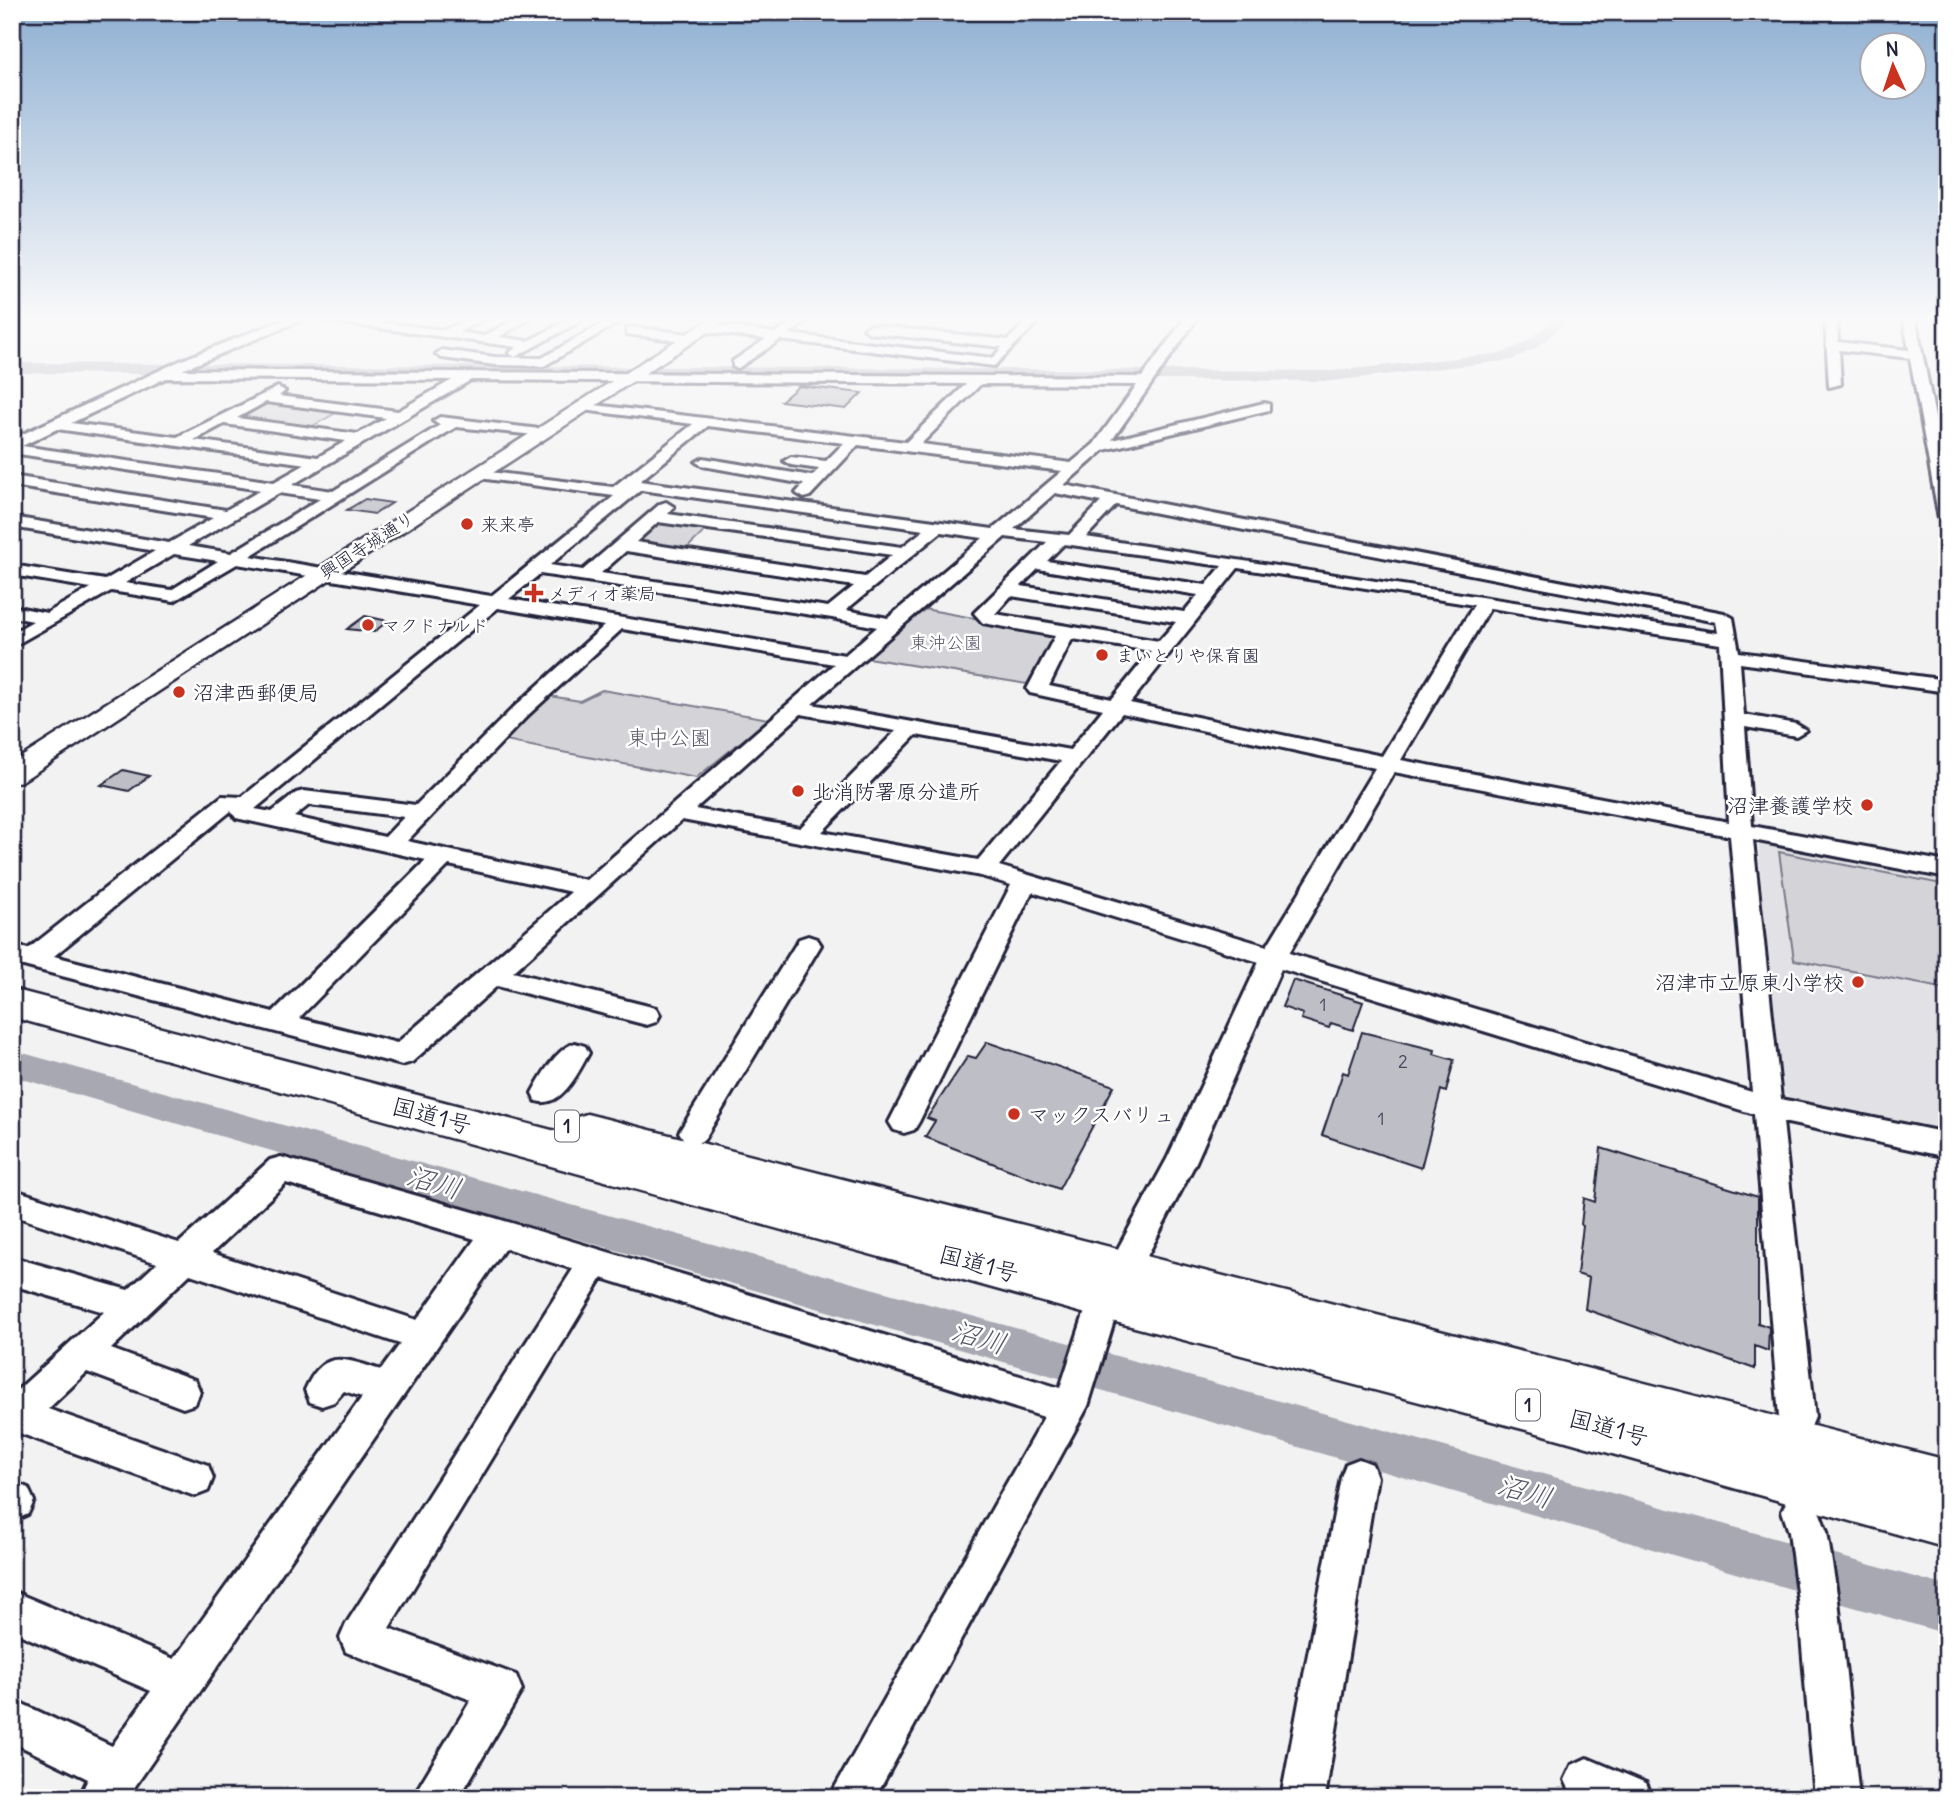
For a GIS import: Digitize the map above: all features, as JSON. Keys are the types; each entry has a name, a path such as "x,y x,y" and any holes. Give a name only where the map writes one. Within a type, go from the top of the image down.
{"highway":[{"name":"国道1号","path":"19,964 1107,1302 1947,1488"},
{"name":"国道1号","path":"12,1003 1107,1302 1534,1407 1947,1520"}],"main road":[{"name":"興国寺城通り","path":"12,775 590,401"}],"street":[{"path":"12,447 107,401"},
{"path":"179,442 257,401"},
{"path":"290,401 540,433"},
{"path":"12,641 426,401"},
{"path":"910,447 956,401"},
{"path":"19,964 278,1023 402,1055 799,708 849,661 1100,447 1133,401"},
{"path":"1930,401 1947,519"},
{"path":"583,406 1075,468"},
{"path":"1100,447 1264,407"},
{"path":"224,419 361,439"},
{"path":"12,570 174,596 455,422"},
{"path":"479,473 615,492 704,422"},
{"path":"57,425 322,462"},
{"path":"792,506 855,440"},
{"path":"12,447 335,496"},
{"path":"791,461 830,466"},
{"path":"703,462 815,481"},
{"path":"12,481 231,516"},
{"path":"592,889 244,813 241,809 638,485 1271,568 1484,603 1947,686"},
{"path":"1054,488 1724,618 1766,1107 1797,1418"},
{"path":"587,576 686,492"},
{"path":"1114,498 983,613 989,619 1165,648"},
{"path":"655,517 903,552"},
{"path":"12,522 849,661"},
{"path":"832,613 903,552 938,526"},
{"path":"1271,568 1296,534"},
{"path":"622,545 867,583"},
{"path":"984,869 1233,563"},
{"path":"1036,564 1209,591"},
{"path":"535,568 832,613 893,625"},
{"path":"1453,598 1498,574"},
{"path":"1009,590 1188,618"},
{"path":"851,1798 1072,1401 1107,1302 1181,1162 1274,956 1484,603"},
{"path":"12,611 51,619"},
{"path":"390,845 520,712 618,623"},
{"path":"1066,632 1037,689 1388,764 1947,870"},
{"path":"799,708 1075,757"},
{"path":"1732,719 1796,730"},
{"path":"803,837 910,729"},
{"path":"276,820 304,799 422,813"},
{"path":"19,964 230,802 244,804"},
{"path":"679,813 984,869 1766,1107 1947,1145"},
{"path":"278,1023 443,857"},
{"path":"904,1122 1024,883"},
{"path":"694,1132 808,945"},
{"path":"492,976 647,1015"},
{"path":"546,1093 575,1053"},
{"path":"195,1478 14,1417 281,1169 594,1263 1072,1401"},
{"path":"12,1202 424,1337"},
{"path":"12,1720 110,1785 498,1232"},
{"path":"434,1798 501,1690 360,1638 594,1263"},
{"path":"12,1270 133,1306"},
{"path":"82,1354 183,1392"},
{"path":"322,1390 338,1373 388,1389"},
{"path":"1303,1798 1359,1477"},
{"path":"1805,1521 1818,1600 1837,1798"},
{"path":"12,1611 181,1683"},
{"path":"1587,1780 1631,1798"}],"shaded area":[{"name":"沼津市立原東小学校","path":"1763,838 1947,875 1947,1131 1790,1098 1779,1089 1758,842"}],"green space":[{"path":"263,401 341,410 307,429 230,418"},
{"path":"660,520 709,527 682,553 630,545"},
{"name":"東沖公園","path":"924,609 1057,633 1027,684 868,658"},
{"name":"東中公園","path":"602,690 769,719 696,778 505,741 550,696 580,701"},
{"path":"1779,852 1947,885 1947,989 1794,960"}],"building":[{"path":"785,401 854,401 846,409"},
{"path":"365,499 392,503 375,514 347,510"},
{"name":"マクドナルド","path":"365,616 388,621 374,632 347,629"},
{"path":"123,770 149,776 129,791 101,785"},
{"path":"1293,980 1363,1002 1353,1030 1331,1023 1329,1028 1301,1019 1303,1014 1282,1007"},
{"path":"1362,1032 1435,1050 1434,1054 1454,1060 1446,1092 1441,1090 1421,1168 1322,1135 1343,1072 1348,1074"},
{"name":"マックスバリュ","path":"987,1042 1114,1086 1059,1189 925,1137 935,1121 927,1118 968,1056 976,1058"},
{"path":"1601,1148 1758,1197 1758,1323 1769,1327 1768,1351 1755,1346 1755,1369 1585,1309 1589,1278 1577,1274 1581,1225 1584,1198 1595,1202"}],"waterway":[{"name":"沼川","path":"12,1063 1947,1610"}],"place":[{"name":"来来亭","path":"467,524"},
{"name":"メディオ薬局","path":"534,593"},
{"name":"マクドナルド","path":"368,625"},
{"name":"まいとりや保育園","path":"1102,655"},
{"name":"沼津西郵便局","path":"179,692"},
{"name":"北消防署原分遣所","path":"798,791"},
{"name":"沼津養護学校","path":"1867,805"},
{"name":"沼津市立原東小学校","path":"1858,982"},
{"name":"マックスバリュ","path":"1014,1114"}]}
